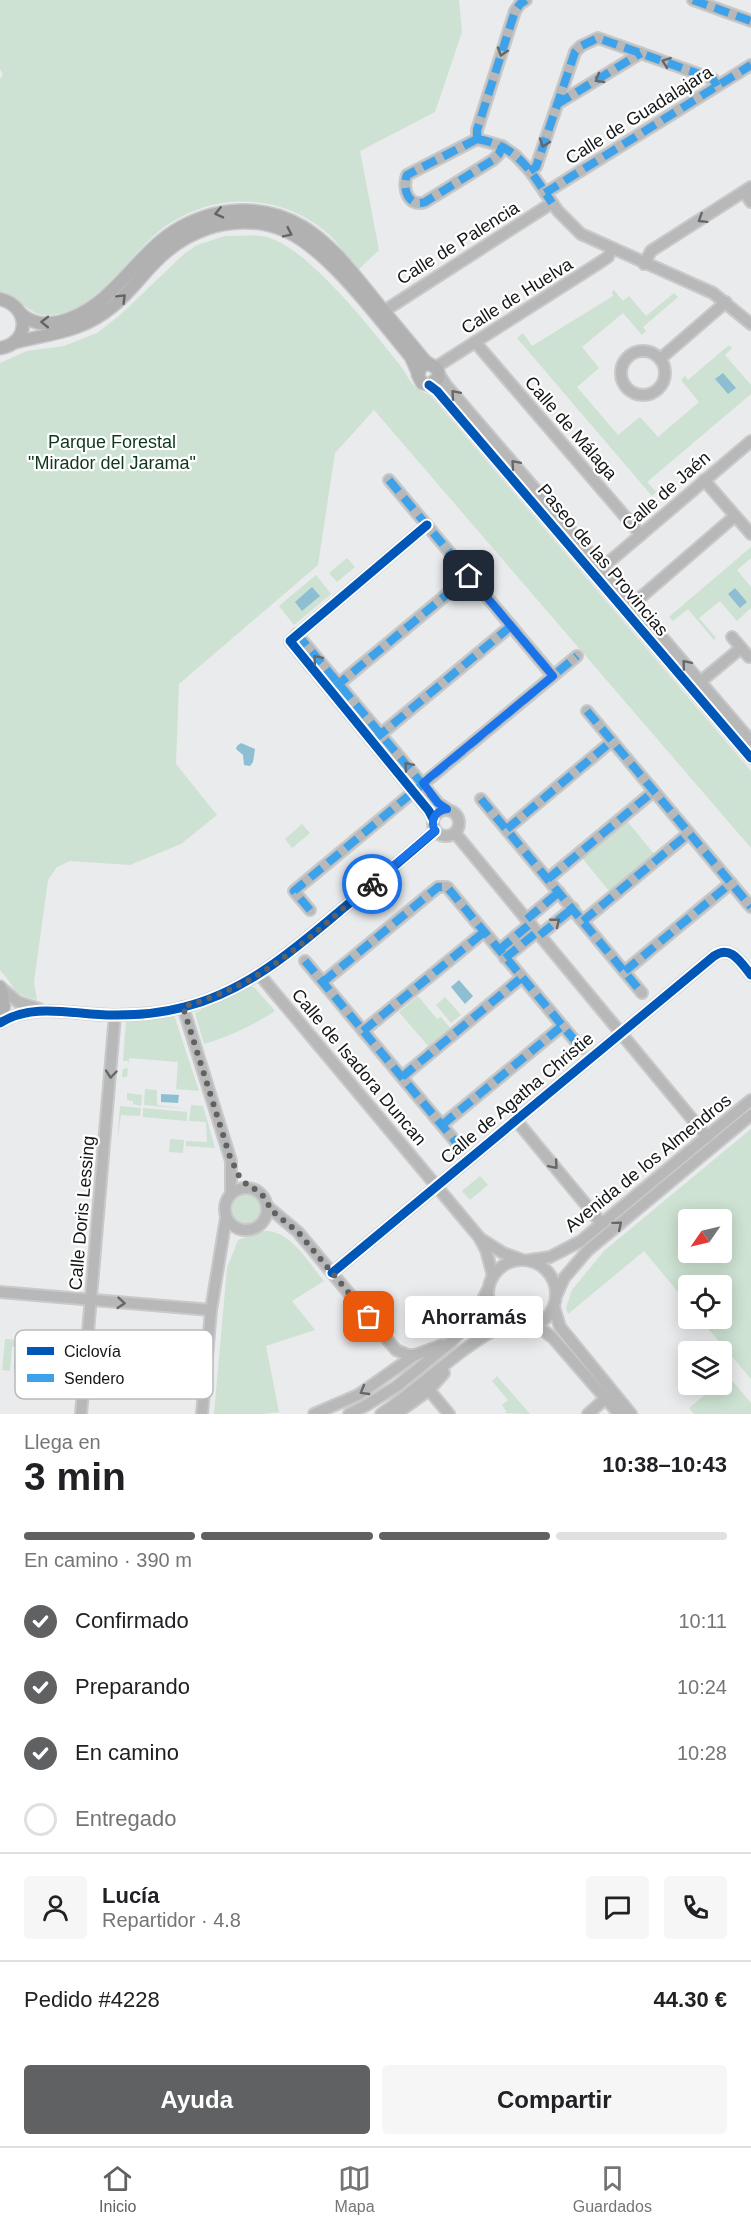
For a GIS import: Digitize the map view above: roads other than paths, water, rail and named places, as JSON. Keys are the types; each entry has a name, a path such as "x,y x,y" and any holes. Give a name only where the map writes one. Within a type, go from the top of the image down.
{"main road":[{"name":"Paseo de las Provincias","path":"0,299 15,305 21,314 39,324 51,324 71,319 91,309 106,297 157,244 172,233 190,222 211,214 248,210 277,215 293,221 317,236 342,260 434,368"},
{"path":"0,348 16,342 53,335 96,318 113,306 166,252 195,233 226,223 261,224 287,231 333,267 411,357 420,381 429,385 437,381 434,368 421,366 418,373"},
{"path":"16,342 22,329 21,314"},
{"path":"0,987 4,1006 0,1021"}],"street":[{"path":"477,139 477,130 515,11 526,0"},
{"path":"693,0 751,21"},
{"path":"530,171 536,166 575,52 581,46 598,38 713,79 717,86"},
{"path":"557,104 641,54"},
{"name":"Calle de Guadalajara","path":"545,193 751,65"},
{"path":"502,146 499,154 493,160 424,202 416,204 411,201 405,191 407,175 477,139 502,146 515,154 552,203 581,234 704,289 726,302 751,324"},
{"path":"644,264 651,251 747,190 751,202"},
{"name":"Calle de Palencia","path":"384,312 552,203"},
{"name":"Calle de Huelva","path":"434,368 608,257 612,248"},
{"path":"660,359 726,302"},
{"name":"Calle de Málaga","path":"475,342 641,535"},
{"path":"648,352 660,359 664,380 656,391 642,395 635,394 624,384 622,371 628,358 634,354 648,352"},
{"name":"Paseo de las Provincias","path":"434,368 446,385 751,741"},
{"name":"Paseo de las Provincias","path":"429,385 437,391 751,758"},
{"name":"Calle de Jaén","path":"603,567 751,441"},
{"path":"389,480 553,676"},
{"path":"704,480 751,534"},
{"path":"634,603 735,516"},
{"path":"427,525 297,634 334,687 376,738 433,819 435,831"},
{"path":"334,687 469,576"},
{"path":"376,738 511,626"},
{"path":"732,637 749,657"},
{"path":"700,682 741,648"},
{"path":"310,910 294,891 577,656"},
{"path":"587,711 751,907"},
{"path":"376,738 423,783 438,803 455,813 459,821 455,833"},
{"path":"507,829 612,741"},
{"path":"548,879 654,791"},
{"path":"481,799 642,993"},
{"path":"433,819 438,812 447,809"},
{"path":"435,831 447,836 455,833"},
{"path":"0,1021 23,1013 48,1011 115,1015 183,1007 223,993 260,974 305,940 435,831"},
{"path":"455,833 708,1137"},
{"path":"583,921 689,833"},
{"path":"625,971 731,883"},
{"path":"323,982 438,887 447,887 580,1048"},
{"path":"533,928 559,892"},
{"path":"502,954 533,928 573,908"},
{"path":"363,1031 484,932"},
{"name":"Calle de Agatha Christie","path":"332,1273 714,956 724,951 730,952 751,975"},
{"path":"305,961 460,1147"},
{"name":"Calle de Isadora Duncan","path":"260,974 479,1238 486,1250 493,1276"},
{"path":"402,1077 521,978"},
{"path":"0,987 18,1002 48,1011"},
{"path":"183,1007 231,1161 231,1192 225,1204 226,1218 219,1252 209,1330"},
{"name":"Calle Doris Lessing","path":"88,1330 115,1015"},
{"path":"442,1125 562,1026"},
{"name":"Avenida de los Almendros","path":"525,1260 550,1257 581,1241 751,1100"},
{"name":"Avenida de los Almendros","path":"557,1294 564,1278 588,1250 751,1115"},
{"path":"516,1120 602,1224"},
{"path":"231,1161 249,1187"},
{"path":"231,1192 249,1187 257,1190 264,1197 267,1206 266,1216 260,1225"},
{"path":"267,1206 298,1232 396,1350 398,1356 396,1368"},
{"path":"226,1218 232,1226 242,1230 249,1230 260,1225 278,1226 303,1239"},
{"path":"219,1252 242,1230"},
{"name":"Calle de Isadora Duncan","path":"479,1238 503,1253 525,1260"},
{"path":"349,1414 397,1386 451,1342 475,1316 493,1276 502,1266 525,1260 541,1265 555,1282 557,1294 554,1307 543,1321 532,1327"},
{"path":"489,1289 492,1309 506,1324 519,1328 532,1327 544,1331 553,1338 619,1414"},
{"path":"0,1292 211,1310"},
{"path":"554,1307 560,1327 565,1334 631,1414"},
{"path":"381,1414 408,1396 481,1337 506,1324"},
{"path":"314,1414 358,1395 415,1355 451,1342"},
{"path":"396,1350 415,1355"},
{"path":"396,1414 429,1390 453,1360"},
{"path":"429,1390 449,1414"},
{"path":"588,1414 606,1398"},
{"name":"Calle Doris Lessing","path":"81,1414 82,1399"},
{"path":"202,1414 203,1399"}],"water":[{"path":"723,373 736,388 728,394 715,379"},
{"path":"312,587 320,596 302,611 295,602"},
{"path":"735,588 747,602 740,608 728,594"},
{"path":"241,743 255,749 250,766 244,765 243,755 236,749"},
{"path":"459,980 473,996 465,1004 451,987"},
{"path":"161,1094 179,1095 178,1103 161,1102"}],"place":[{"name":"Ahorramás","path":"369,1317"}],"park label":[{"name":"Parque Forestal \"Mirador del Jarama\"","path":"112,452"}]}
